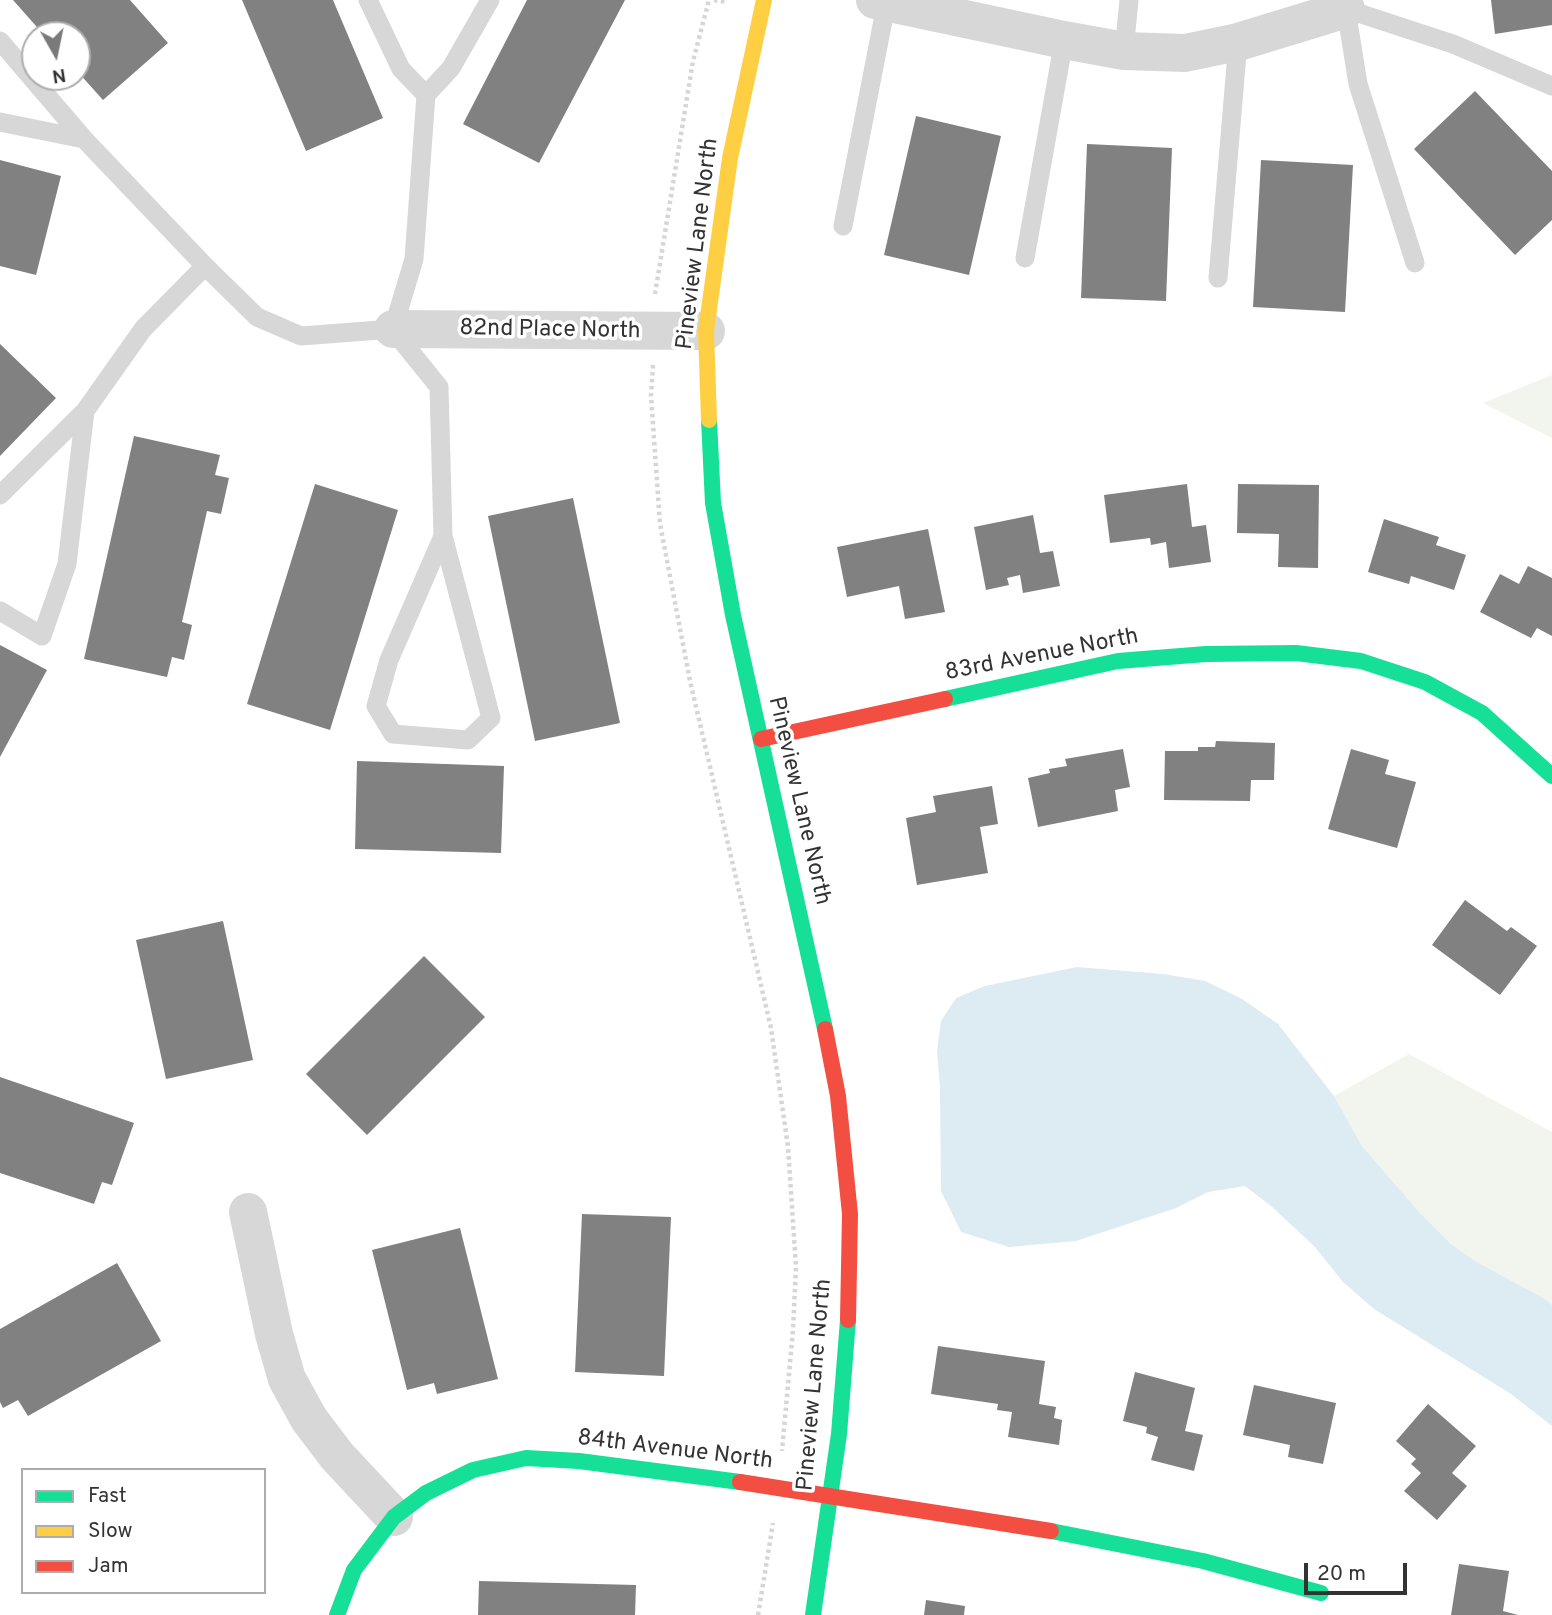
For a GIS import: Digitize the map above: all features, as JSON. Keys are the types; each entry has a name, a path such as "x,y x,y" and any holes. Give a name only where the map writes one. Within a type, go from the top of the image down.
{"street":[{"name":"Pineview Lane North","path":"764,0 730,158 706,331 707,387 713,503 733,615 815,981 838,1097 850,1214 848,1331 839,1434 813,1615"},
{"path":"883,1 1124,51 1185,52 1238,42 1350,3"},
{"name":"82nd Place North","path":"393,329 706,331"},
{"name":"83rd Avenue North","path":"761,739 1118,661 1206,654 1296,653 1361,661 1425,682 1482,713 1552,776"},
{"path":"248,1212 274,1334 287,1379 310,1419 337,1457 394,1517"},
{"name":"84th Avenue North","path":"337,1615 354,1570 394,1517 426,1493 473,1470 526,1458 579,1461 777,1487 1053,1531 1189,1558 1321,1593"}],"lane":[{"path":"368,0 401,69 426,95"},
{"path":"393,329 414,259 426,95 451,68 491,0"},
{"path":"1124,51 1129,0"},
{"path":"842,226 883,1"},
{"path":"1415,263 1358,84 1350,3 1552,86"},
{"path":"1025,258 1064,40"},
{"path":"0,41 84,139 257,317 301,336 393,329"},
{"path":"1218,278 1238,42"},
{"path":"0,122 84,139"},
{"path":"0,495 85,411 143,329 205,266"},
{"path":"393,329 439,387 443,536 491,718 468,740 393,734 376,706 389,660 443,536"},
{"path":"0,611 42,636 67,564 85,411"}],"path":[{"path":"709,0 693,61 657,277 651,395 660,524 690,681 771,1028 788,1147 796,1267 793,1330 777,1487 758,1615"}],"shaded area":[{"path":"1552,375 1552,438 1483,403"},
{"path":"1077,967 1163,974 1205,981 1242,999 1278,1024 1334,1096 1362,1146 1419,1212 1451,1244 1475,1261 1552,1305 1552,1426 1511,1394 1374,1309 1343,1282 1315,1247 1245,1186 1208,1192 1176,1208 1076,1241 1009,1247 961,1232 941,1191 937,1051 941,1021 956,998 985,986"},
{"path":"1409,1054 1552,1132 1552,1305 1475,1261 1451,1244 1419,1212 1362,1146 1334,1096"}],"building":[{"path":"13,0 130,0 168,43 103,100 91,87 91,21 32,21"},
{"path":"242,0 333,0 383,118 306,151"},
{"path":"527,0 625,0 539,163 463,124"},
{"path":"1491,0 1552,0 1552,25 1495,34"},
{"path":"1475,91 1552,171 1552,220 1515,255 1414,149"},
{"path":"916,116 1001,136 969,275 884,255"},
{"path":"1087,144 1172,148 1166,301 1081,298"},
{"path":"0,160 61,176 36,275 0,266"},
{"path":"1261,160 1353,165 1345,312 1253,307"},
{"path":"0,344 56,398 0,456"},
{"path":"134,436 220,455 215,475 229,478 221,514 207,511 182,622 192,625 184,660 172,657 167,677 84,659"},
{"path":"315,484 398,510 330,730 247,704"},
{"path":"1187,484 1192,527 1206,525 1211,562 1169,568 1166,542 1151,545 1150,538 1110,543 1104,495"},
{"path":"1238,484 1319,485 1318,568 1278,567 1279,534 1237,533"},
{"path":"573,498 620,723 535,741 488,516"},
{"path":"1033,515 1040,553 1053,551 1060,586 1023,593 1020,575 1007,578 1009,585 986,590 974,527"},
{"path":"1384,519 1439,537 1436,545 1466,555 1454,590 1411,576 1409,584 1368,572"},
{"path":"928,529 945,612 905,619 899,586 847,597 837,547"},
{"path":"1528,566 1552,578 1552,636 1537,628 1531,638 1480,612 1500,574 1519,584"},
{"path":"0,645 47,670 0,757"},
{"path":"1216,741 1275,743 1274,780 1251,780 1250,801 1164,800 1165,751 1198,751 1198,747 1215,747"},
{"path":"1123,749 1130,787 1115,790 1118,811 1038,827 1028,778 1050,773 1049,769 1067,766 1065,759"},
{"path":"1351,749 1389,760 1385,774 1416,782 1397,848 1328,829"},
{"path":"357,761 504,766 501,853 355,849"},
{"path":"992,786 998,824 980,827 988,873 917,885 906,818 936,812 933,796"},
{"path":"1465,900 1507,931 1511,927 1537,946 1500,995 1432,945"},
{"path":"223,921 253,1060 166,1079 136,940"},
{"path":"424,956 485,1017 367,1135 306,1074"},
{"path":"0,1077 134,1123 112,1185 102,1182 94,1204 0,1173"},
{"path":"582,1214 671,1217 664,1376 575,1372"},
{"path":"460,1228 498,1379 437,1394 434,1383 407,1390 372,1250"},
{"path":"117,1263 161,1341 28,1416 18,1400 3,1408 0,1402 0,1329"},
{"path":"938,1346 1045,1361 1039,1404 1056,1407 1054,1418 1062,1420 1059,1445 1008,1437 1012,1412 997,1410 998,1404 931,1394"},
{"path":"1135,1372 1195,1388 1185,1431 1203,1435 1194,1471 1151,1460 1158,1437 1146,1433 1147,1427 1123,1421"},
{"path":"1254,1385 1336,1403 1323,1464 1288,1457 1290,1445 1243,1435"},
{"path":"1428,1404 1476,1446 1452,1473 1467,1486 1437,1520 1404,1491 1421,1473 1411,1464 1416,1459 1396,1441"},
{"path":"1459,1564 1509,1571 1503,1611 1518,1615 1451,1615"},
{"path":"479,1581 636,1585 635,1615 478,1615"},
{"path":"926,1600 965,1606 964,1615 924,1615"}],"traffic: fast":[{"path":"709,420 713,503 733,615 825,1029"},
{"path":"945,699 1118,661 1206,654 1296,653 1361,661 1425,682 1482,713 1552,776"},
{"path":"813,1615 839,1434 848,1320"},
{"path":"337,1615 354,1570 394,1517 426,1493 473,1470 526,1458 579,1461 740,1482"},
{"path":"1051,1531 1203,1561 1321,1593"}],"traffic: slow":[{"path":"709,420 706,331 730,158 764,0"}],"traffic: jam":[{"path":"761,739 945,699"},
{"path":"825,1029 838,1096 850,1214 848,1320"},
{"path":"740,1482 1051,1531"}]}
